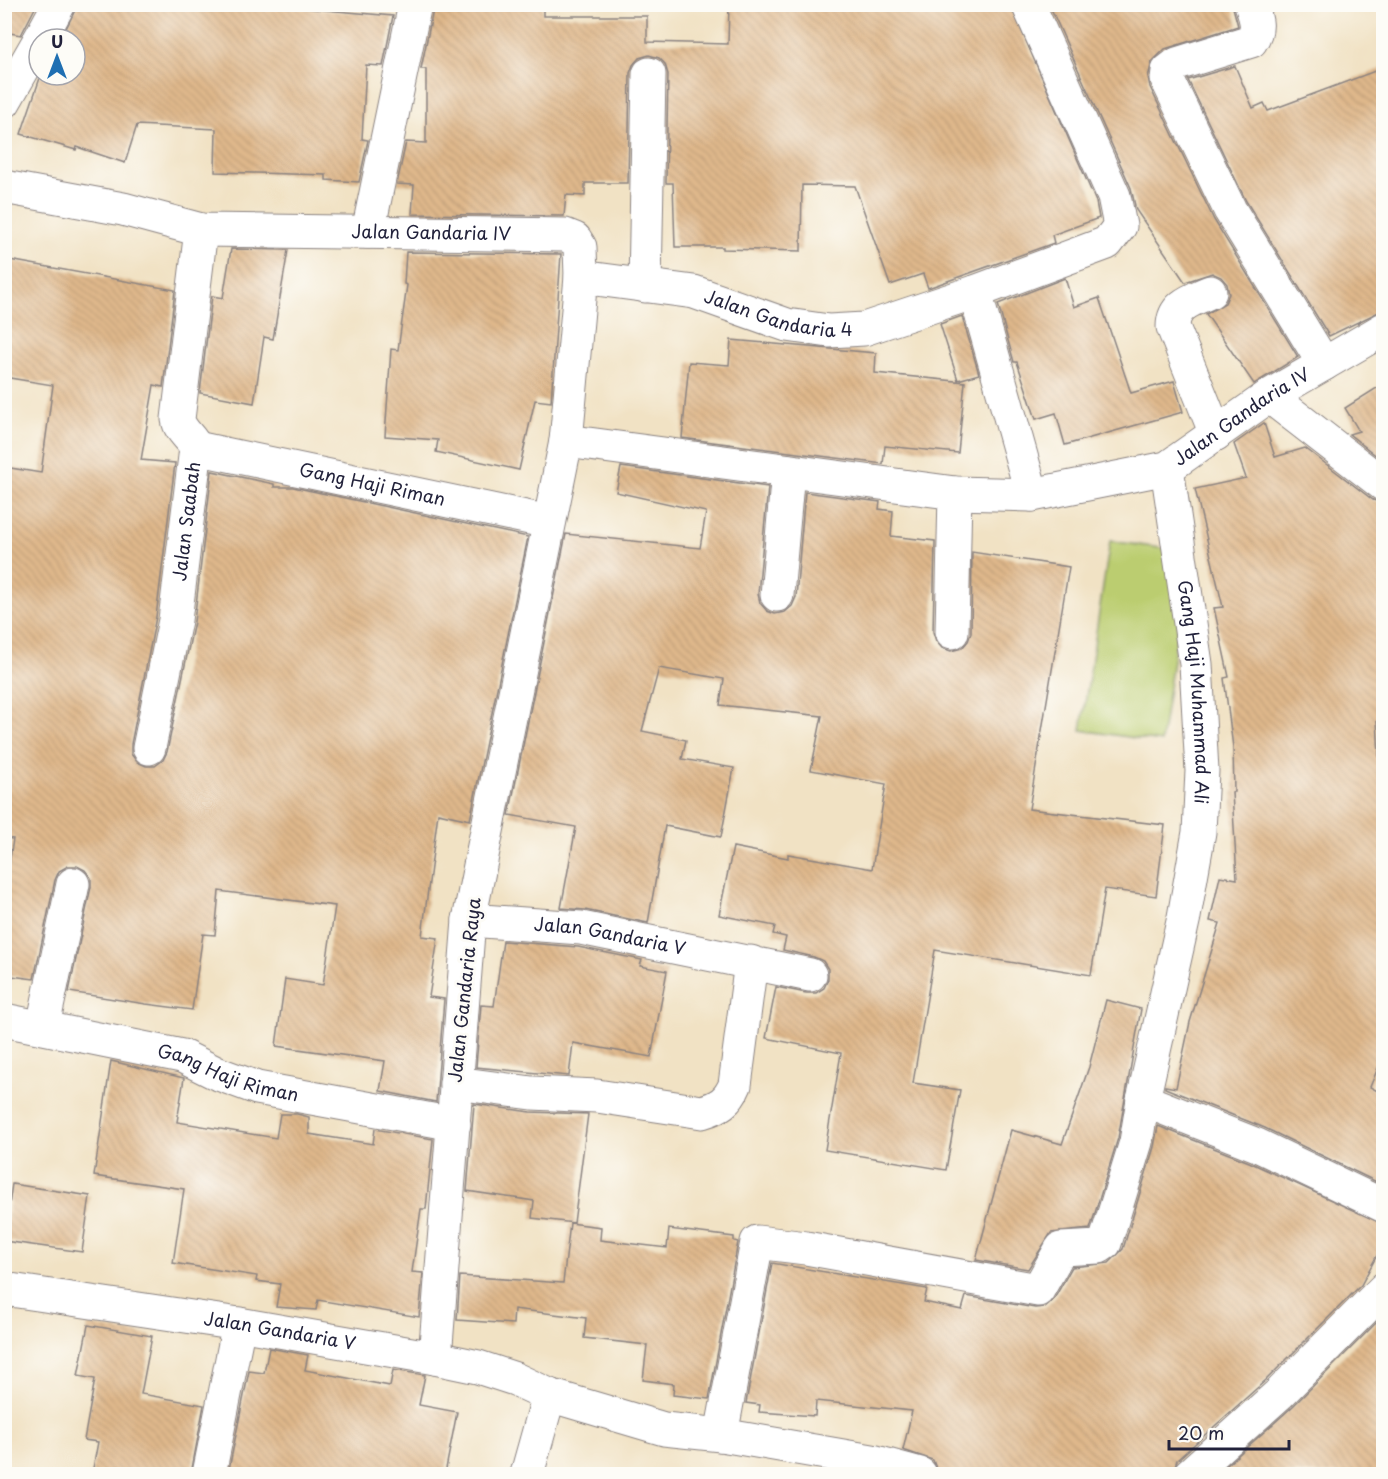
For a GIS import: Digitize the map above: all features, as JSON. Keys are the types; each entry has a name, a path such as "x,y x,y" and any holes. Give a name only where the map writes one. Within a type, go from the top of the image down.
{"street":[{"path":"46,27 59,4"},
{"path":"368,231 415,4"},
{"name":"Jalan Gandaria 4","path":"580,277 694,292 787,325 829,331 864,329 1107,243 1120,226 1114,196 1028,4"},
{"path":"1251,4 1257,22 1256,33 1251,41 1177,64 1168,71 1167,80 1230,210 1324,364"},
{"path":"4,102 27,61"},
{"path":"645,286 649,74"},
{"name":"Jalan Gandaria IV","path":"4,187 123,209 201,230 368,231 565,236 575,239 580,247 580,277 566,441 549,522"},
{"name":"Jalan Saabah","path":"148,748 175,620 196,448 192,438 182,431 178,419 201,230"},
{"path":"982,289 1032,495"},
{"path":"1210,292 1179,308 1173,318 1173,327 1216,434"},
{"name":"Jalan Gandaria IV","path":"566,441 955,493 1032,495 1167,468 1269,396 1383,329"},
{"path":"1269,396 1383,485"},
{"name":"Gang Haji Riman","path":"196,448 549,522"},
{"name":"Gang Haji Muhammad Ali","path":"722,1435 756,1242 806,1248 1038,1290 1061,1248 1099,1246 1105,1243 1136,1142 1143,1100 1150,1077 1184,917 1199,832 1202,749 1196,664 1167,468"},
{"path":"777,595 788,471"},
{"path":"952,632 955,493"},
{"name":"Jalan Gandaria Raya","path":"435,1358 469,920 549,522"},
{"path":"43,1026 73,884"},
{"name":"Jalan Gandaria V","path":"469,920 581,928 810,975"},
{"path":"456,1083 532,1093 597,1096 702,1112 716,1108 729,1100 735,1085 751,962"},
{"name":"Gang Haji Riman","path":"4,1020 43,1026 182,1056 216,1073 257,1088 453,1124"},
{"path":"1143,1100 1257,1145 1383,1206"},
{"name":"Jalan Gandaria V","path":"4,1289 239,1324 435,1358 478,1367 515,1379 549,1395 664,1429 722,1435 872,1461 920,1474"},
{"path":"1190,1474 1279,1394 1383,1289"},
{"path":"209,1474 239,1324"},
{"path":"527,1474 549,1395"}],"green space":[{"path":"1110,541 1189,552 1161,742 1081,730"}],"building":[{"path":"4,4 37,4 21,35 4,32"},
{"path":"78,4 257,4 393,16 383,66 366,65 362,139 368,140 359,182 326,180 326,175 215,172 216,129 137,125 125,163 77,147 76,150 21,134 37,87 87,87 87,27 67,27"},
{"path":"494,4 543,4 543,16 647,16 647,42 728,44 729,4 1010,4 1096,202 1099,218 1052,235 1054,243 928,288 923,274 890,285 855,186 802,185 801,251 675,247 673,183 666,183 668,74 665,64 659,58 649,55 639,58 630,73 628,183 585,183 585,196 566,195 564,216 412,214 414,185 397,184 406,142 426,143 426,69 421,69 433,10 494,10"},
{"path":"1049,4 1232,4 1238,26 1165,49 1152,62 1148,77 1150,87 1214,220 1298,357 1254,384 1206,314 1225,303 1229,294 1227,284 1221,277 1212,273 1185,282 1136,210 1131,188"},
{"path":"1235,66 1253,108 1264,103 1268,111 1383,68 1383,310 1329,336 1246,201 1188,80"},
{"path":"231,249 288,250 273,339 264,337 254,403 200,393 212,296 223,298"},
{"path":"406,252 561,254 551,402 535,400 519,470 436,452 438,440 385,436 391,349 398,350 407,285 404,284"},
{"path":"4,259 175,290 163,387 154,385 141,460 175,463 156,617 131,744 131,754 137,762 146,766 155,766 163,760 167,752 194,622 212,471 274,484 274,487 293,487 528,537 470,820 438,813 422,936 438,938 429,997 444,999 436,1102 380,1091 385,1061 276,1046 285,979 323,985 335,906 219,891 215,935 203,934 192,1010 146,1004 69,992 91,878 85,870 77,866 68,866 59,871 55,880 34,979 4,975 4,897 13,839 4,838 4,467 41,473 53,385 4,377"},
{"path":"1065,278 1074,307 1099,298 1131,393 1174,381 1183,412 1065,445 1056,413 1036,419 1017,362 1014,362 998,304"},
{"path":"962,316 979,374 958,380 940,324"},
{"path":"731,340 876,353 875,373 965,382 958,453 885,446 883,464 682,438 689,362 729,365"},
{"path":"1383,384 1383,461 1349,434 1359,431 1345,408"},
{"path":"1264,423 1275,457 1305,448 1373,500 1383,503 1383,720 1377,721 1383,824 1383,984 1380,1020 1383,1022 1383,1056 1370,1087 1383,1094 1383,1185 1265,1128 1165,1088 1165,1086 1176,1088 1190,1022 1220,923 1210,921 1220,876 1237,879 1232,792 1234,792 1233,747 1224,678 1229,677 1214,608 1223,607 1195,489 1246,478 1234,444"},
{"path":"621,467 768,487 758,594 760,603 767,611 775,614 785,612 792,606 796,597 805,492 880,502 879,509 893,511 891,536 935,541 933,632 942,648 951,651 962,648 971,633 972,552 1069,567 1029,809 1165,825 1156,896 1105,889 1091,975 935,950 913,1083 960,1090 946,1170 825,1150 841,1053 766,1038 776,987 816,993 824,988 828,979 828,969 823,961 814,957 783,950 786,937 773,934 775,926 719,915 733,847 788,858 788,854 872,869 886,784 811,770 822,716 720,705 724,679 659,668 642,731 686,740 682,759 734,768 721,837 665,826 648,923 585,910 561,908 576,827 509,815 566,534 700,548 706,512 616,492"},
{"path":"503,941 578,947 642,960 640,966 667,971 651,1057 573,1043 569,1076 476,1067 481,1005 494,1006"},
{"path":"1106,1000 1141,1009 1118,1138 1090,1229 1051,1233 1028,1269 976,1260 1011,1130 1062,1144 1089,1067"},
{"path":"111,1061 184,1078 177,1122 276,1138 280,1114 297,1114 309,1117 309,1134 373,1144 375,1129 433,1139 426,1209 421,1209 412,1272 423,1273 419,1317 318,1300 316,1310 276,1307 280,1284 256,1281 257,1276 173,1263 184,1189 94,1176"},
{"path":"474,1104 530,1112 588,1114 574,1223 532,1218 534,1201 467,1191"},
{"path":"1158,1126 1249,1162 1383,1224 1383,1244 1361,1285 1266,1380 1177,1460 1172,1474 938,1474 933,1460 903,1450 912,1411 816,1401 815,1416 759,1412 760,1405 746,1403 772,1263 927,1289 924,1302 962,1310 966,1296 1035,1308 1045,1307 1054,1299 1072,1267 1109,1263 1123,1249 1154,1147"},
{"path":"12,1184 90,1196 82,1252 4,1241"},
{"path":"570,1223 601,1227 600,1240 667,1248 669,1229 734,1237 734,1241 738,1242 709,1399 673,1395 674,1384 643,1380 647,1345 584,1338 586,1318 514,1309 513,1324 457,1320 460,1276 563,1283"},
{"path":"1381,1318 1383,1320 1383,1474 1217,1474 1292,1407"},
{"path":"88,1325 152,1336 141,1394 204,1405 191,1474 92,1474 98,1442 84,1440 95,1379 78,1376"},
{"path":"269,1348 308,1355 305,1370 390,1386 393,1370 425,1375 419,1405 457,1412 445,1474 228,1474 249,1371 264,1373"}]}
